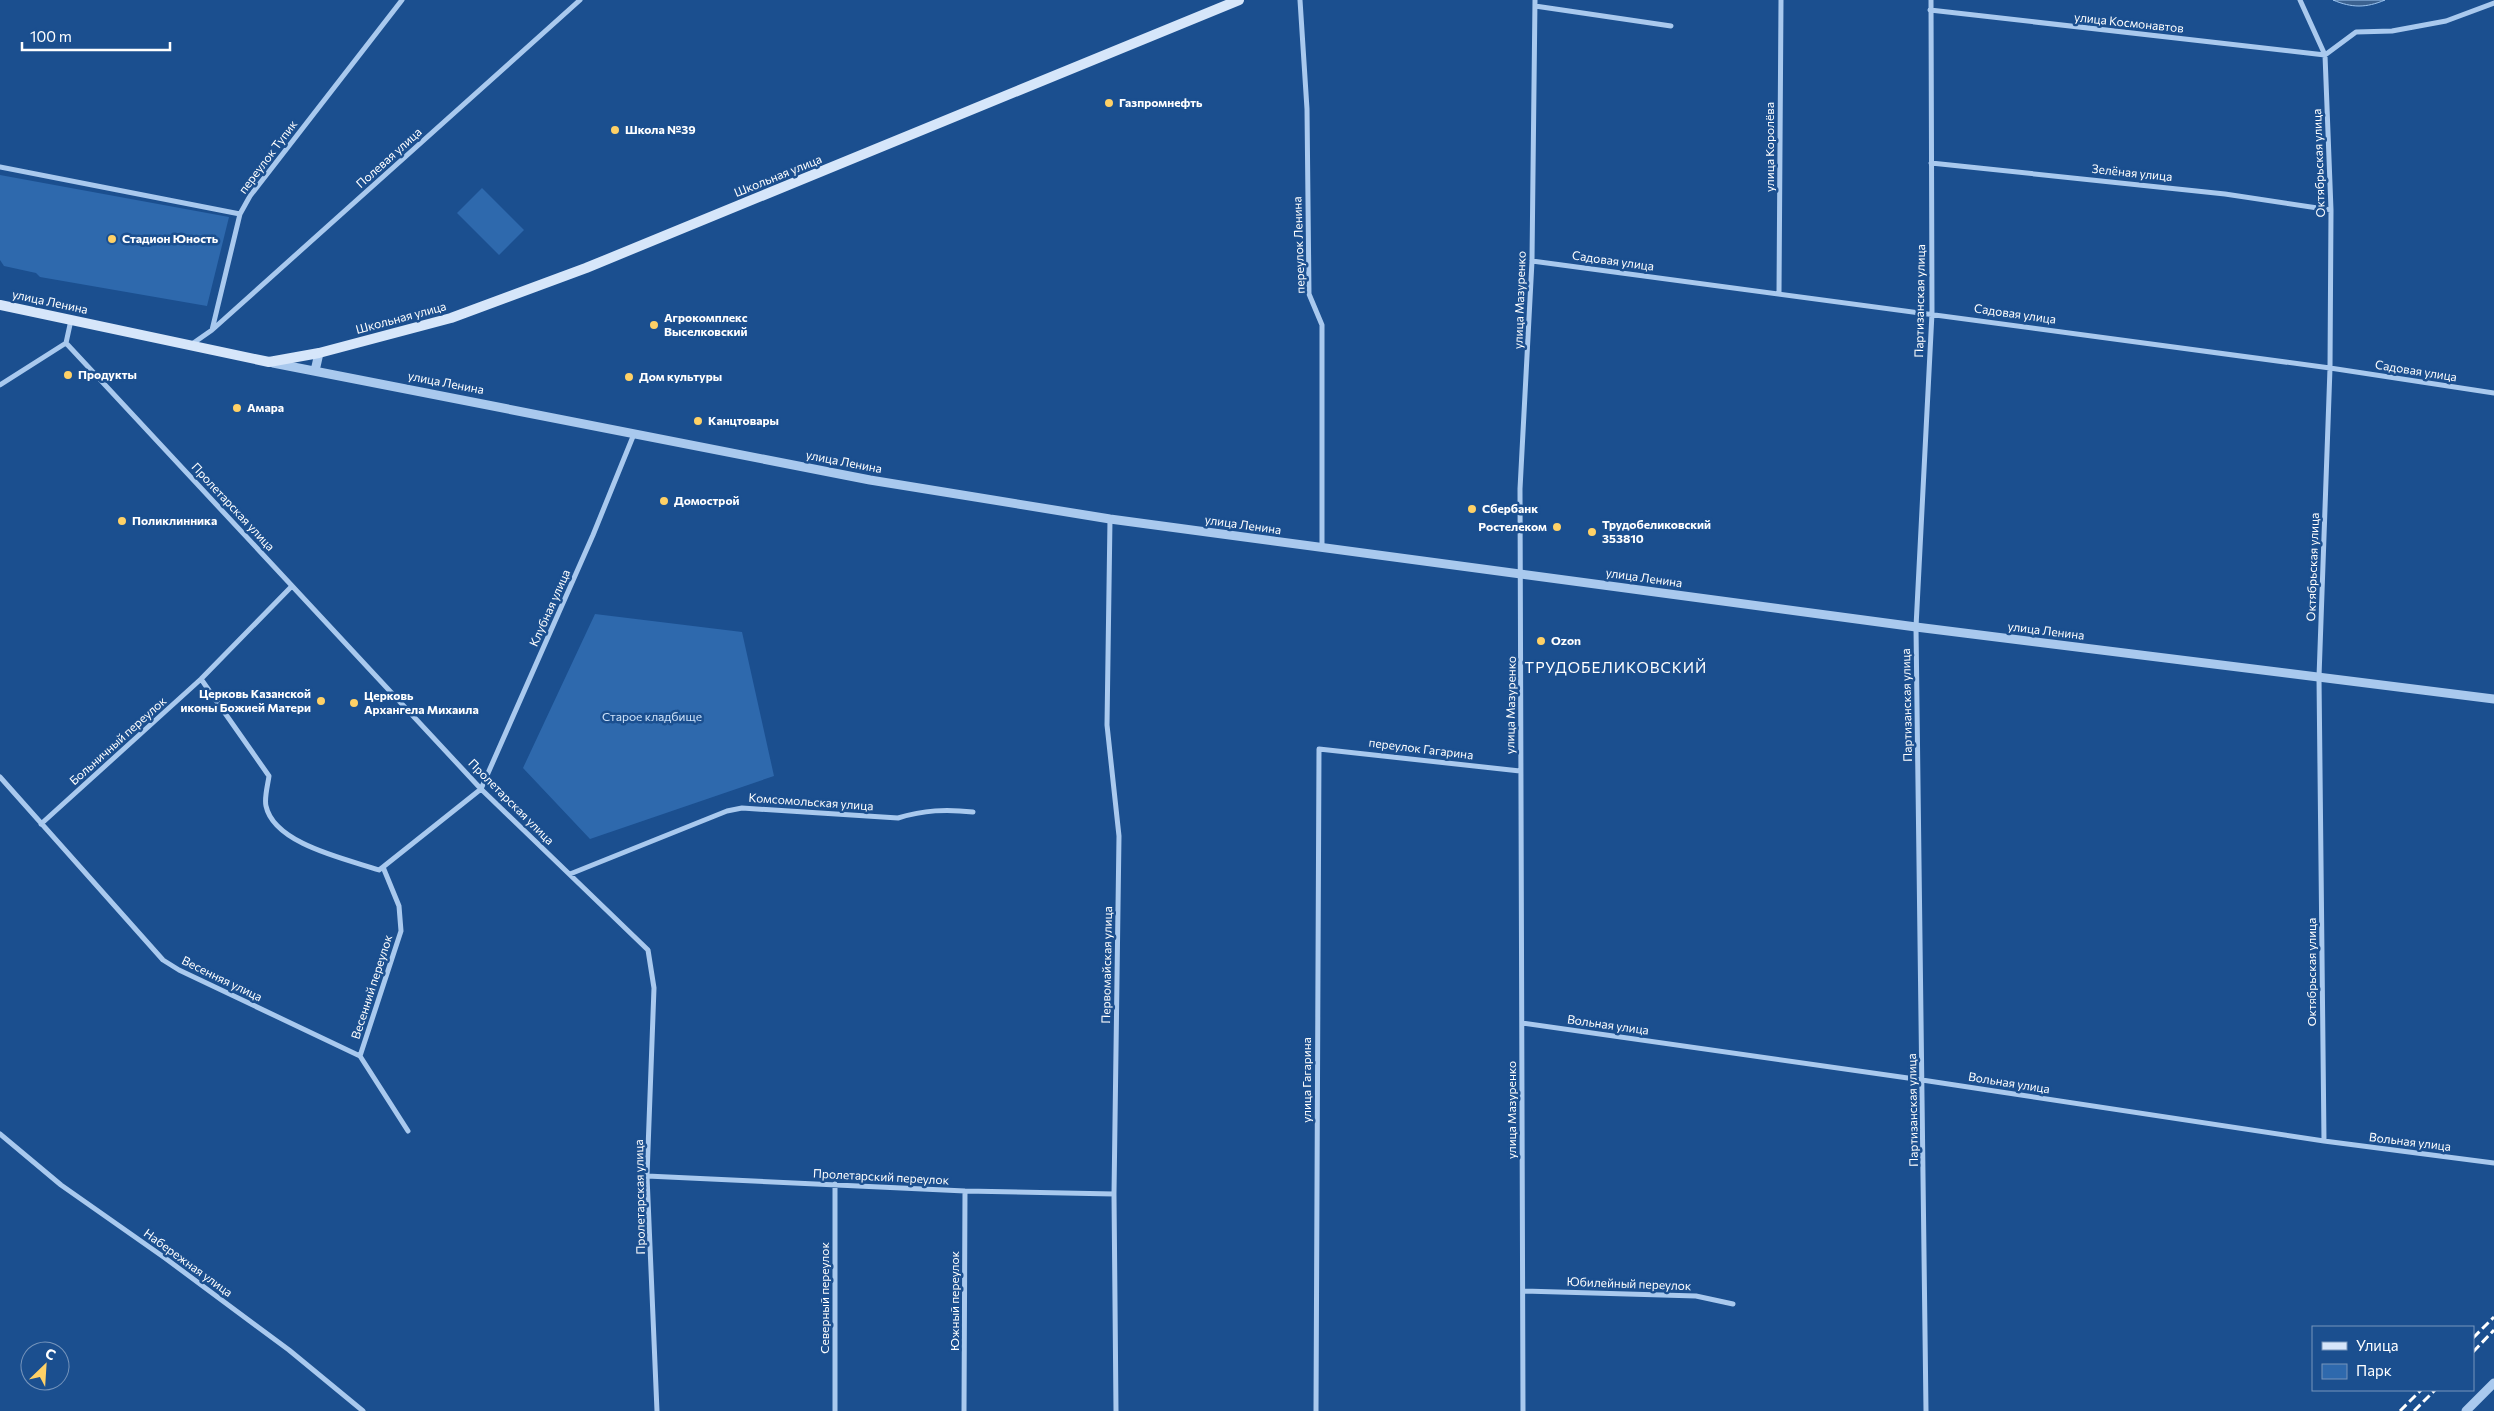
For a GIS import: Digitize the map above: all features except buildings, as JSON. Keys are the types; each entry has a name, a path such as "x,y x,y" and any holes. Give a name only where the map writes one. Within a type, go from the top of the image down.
{"main road":[{"name":"Школьная улица","path":"269,362 320,353 451,318 586,268 1239,0"},
{"name":"улица Ленина","path":"0,305 192,344 269,362"}],"street":[{"name":"переулок Тупик","path":"212,330 240,214 265,174 402,0"},
{"name":"Полевая улица","path":"212,330 580,0"},
{"name":"переулок Ленина","path":"1300,0 1306,109 1309,294 1322,325 1322,548"},
{"name":"улица Королёва","path":"1779,293 1782,0"},
{"name":"Партизанская улица","path":"1926,1411 1916,628 1932,313 1930,162 1931,0"},
{"name":"Октябрьская улица","path":"2300,0 2325,55 2331,210 2330,368 2320,677 2324,1141"},
{"path":"1535,3 1671,26"},
{"name":"улица Мазуренко","path":"1523,1411 1520,489 1532,260 1535,3"},
{"path":"2325,55 2356,32 2392,30 2446,21 2494,3"},
{"name":"улица Космонавтов","path":"1930,10 2325,55"},
{"name":"Зелёная улица","path":"1930,162 2226,194 2331,210"},
{"path":"0,167 240,214"},
{"name":"Садовая улица","path":"1532,260 2330,368 2494,393"},
{"path":"0,385 66,343 71,319"},
{"path":"192,344 212,330"},
{"name":"Пролетарская улица","path":"66,343 482,789 648,950 654,988 648,1176 656,1411"},
{"path":"315,371 320,353"},
{"name":"улица Ленина","path":"269,362 870,480 1110,519 1521,573 1916,628 2494,699"},
{"name":"Клубная улица","path":"482,789 593,535 634,433"},
{"name":"Первомайская улица","path":"1110,519 1107,725 1118,836 1114,1194 1116,1411"},
{"name":"Больничный переулок","path":"41,824 202,679 292,586"},
{"path":"202,679 269,776 266,806 277,827 300,842 379,870 482,789"},
{"name":"переулок Гагарина","path":"1319,748 1520,771"},
{"name":"улица Гагарина","path":"1316,1411 1319,748"},
{"name":"Весенняя улица","path":"0,776 163,960 179,970 360,1056"},
{"name":"Комсомольская улица","path":"570,874 727,811 742,808 898,818 922,811 940,809 973,812"},
{"name":"Весенний переулок","path":"360,1056 401,931 399,906 383,867"},
{"name":"Вольная улица","path":"1522,1023 1922,1080 2324,1141 2494,1163"},
{"path":"360,1056 408,1131"},
{"name":"Набережная улица","path":"0,1134 61,1185 165,1258 289,1350 363,1411"},
{"name":"Пролетарский переулок","path":"648,1176 965,1191 1114,1194"},
{"name":"Северный переулок","path":"835,1184 835,1411"},
{"name":"Южный переулок","path":"964,1411 965,1191"},
{"name":"Юбилейный переулок","path":"1523,1291 1696,1296 1733,1304"},
{"path":"2466,1411 2494,1383"}],"green space":[{"name":"Стадион Юность","path":"0,175 229,217 207,306 40,277 36,273 4,266 0,260"},
{"path":"482,188 524,230 499,255 457,213"},
{"name":"Старое кладбище","path":"595,614 742,632 774,776 590,839 523,768"}],"shaded area":[{"path":"2333,0 2385,0 2359,6"}],"railway":[{"path":"2474,1337 2494,1317"},
{"path":"2474,1351 2494,1330"},
{"path":"2400,1411 2420,1391"},
{"path":"2414,1411 2434,1391"}],"place":[{"name":"Газпромнефть","path":"1109,103"},
{"name":"Школа №39","path":"615,130"},
{"name":"Стадион Юность","path":"112,239"},
{"name":"Агрокомплекс Выселковский","path":"654,325"},
{"name":"Продукты","path":"68,375"},
{"name":"Дом культуры","path":"629,377"},
{"name":"Амара","path":"237,408"},
{"name":"Канцтовары","path":"698,421"},
{"name":"Домострой","path":"664,501"},
{"name":"Сбербанк","path":"1472,509"},
{"name":"Поликлинника","path":"122,521"},
{"name":"Ростелеком","path":"1557,527"},
{"name":"Трудобеликовский 353810","path":"1592,532"},
{"name":"Ozon","path":"1541,641"},
{"name":"Церковь Казанской иконы Божией Матери","path":"321,701"},
{"name":"Церковь Архангела Михаила","path":"354,703"}],"district":[{"name":"ТРУДОБЕЛИКОВСКИЙ","path":"1616,668"}]}
